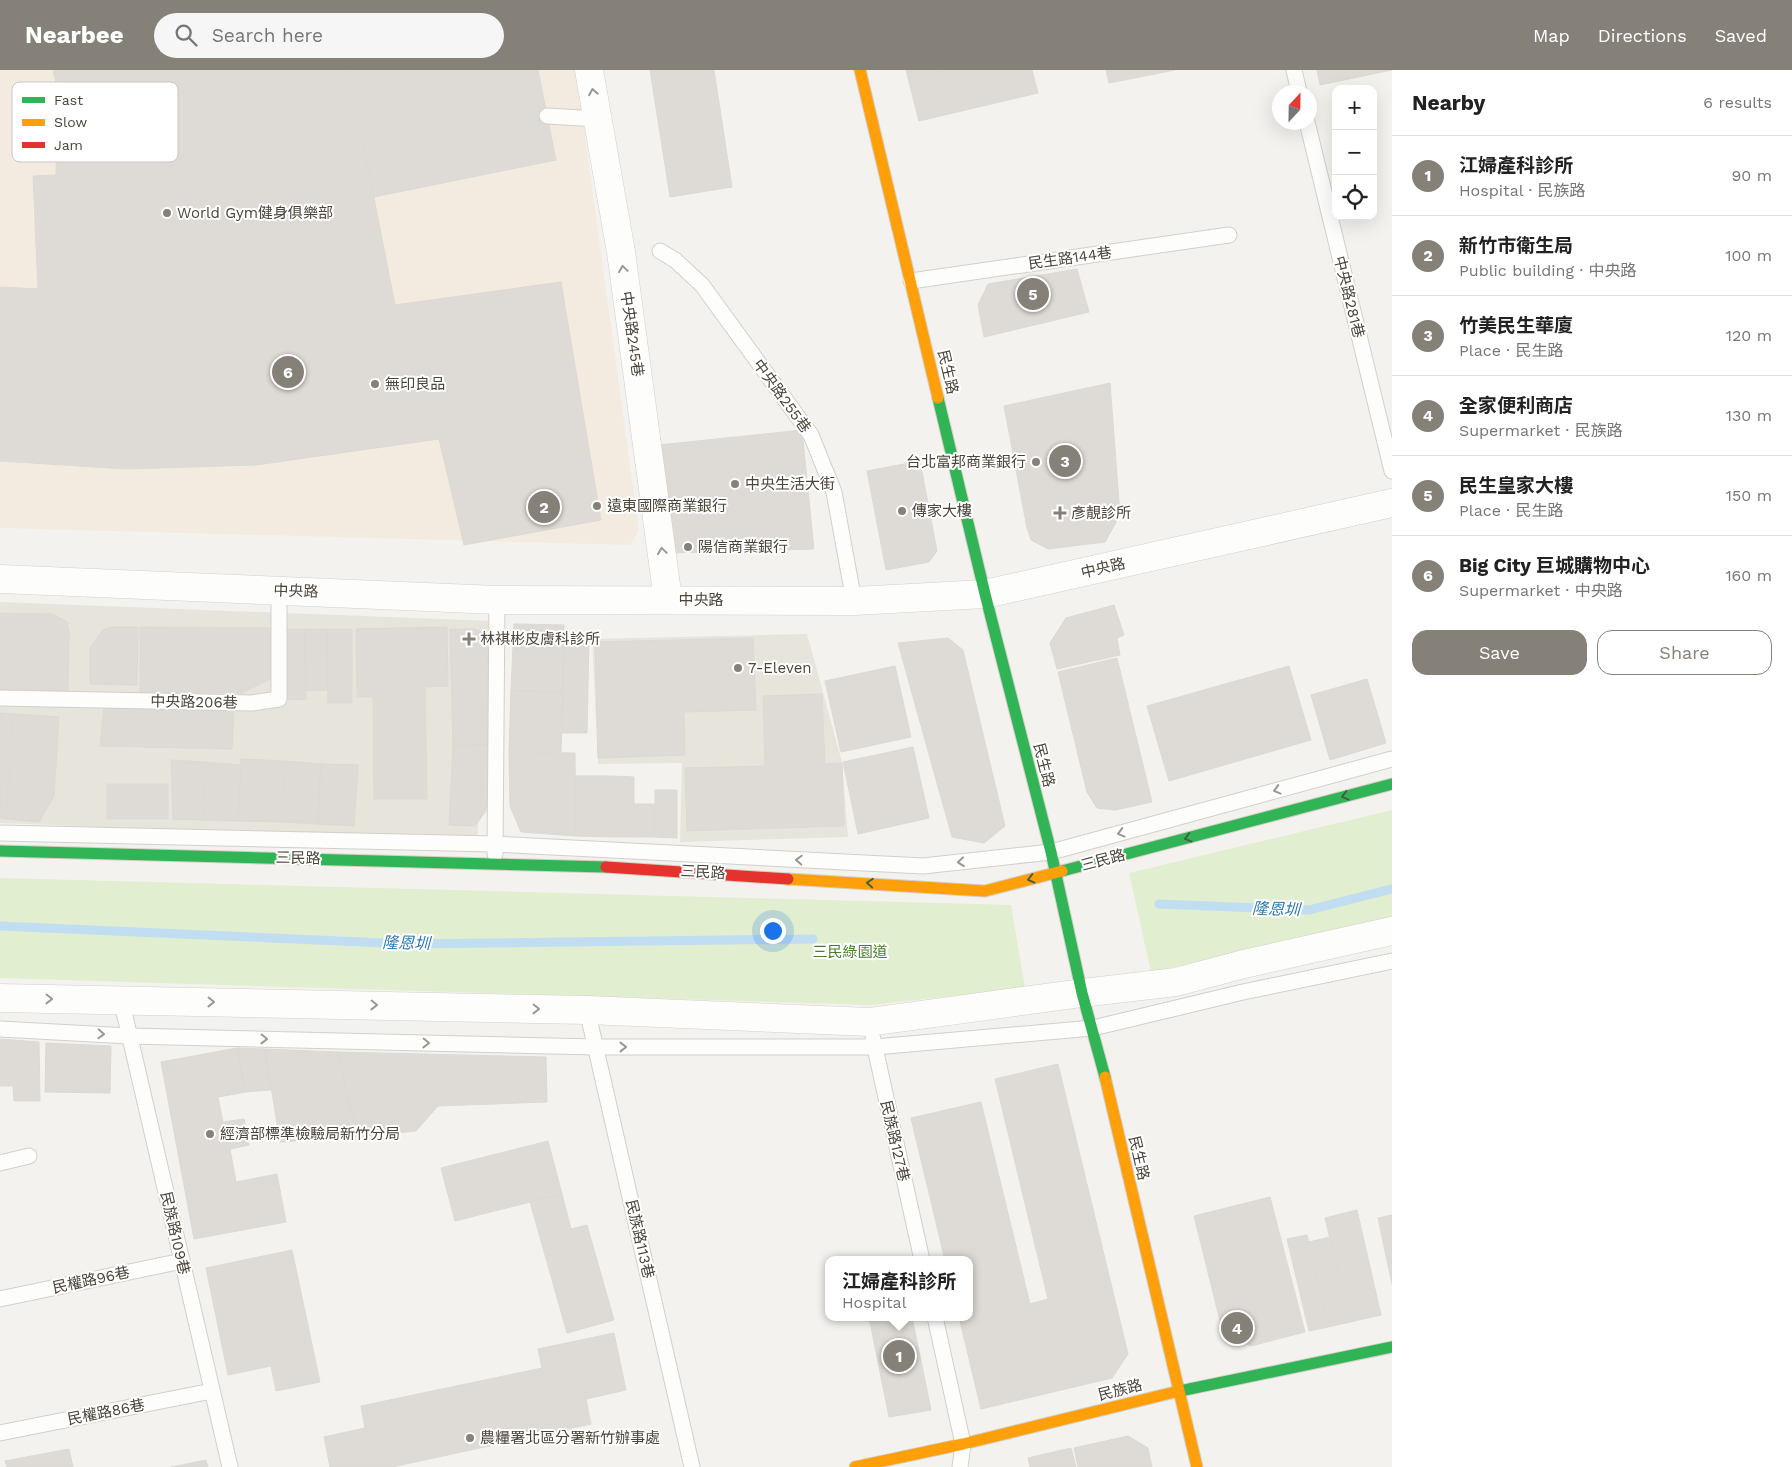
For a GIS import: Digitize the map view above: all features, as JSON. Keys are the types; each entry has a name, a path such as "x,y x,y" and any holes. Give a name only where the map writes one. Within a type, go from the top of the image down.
{"street":[{"name":"中央路245巷","path":"589,70 621,252 668,600"},
{"name":"民生路","path":"860,70 985,594 1051,852 1082,993 1093,1028 1197,1467"},
{"name":"中央路","path":"0,579 497,600 854,601 985,594 1392,503"},
{"name":"三民路","path":"0,851 575,865 985,891 1392,784"},
{"path":"0,998 587,1010 872,1034 1082,993 1176,982 1244,964 1392,931"},
{"name":"民族路","path":"855,1467 964,1444 1179,1391 1392,1347"}],"lane":[{"path":"1294,70 1297,85"},
{"path":"547,116 598,119"},
{"name":"中央路281巷","path":"1309,130 1392,471"},
{"name":"民生路144巷","path":"910,281 1229,235"},
{"name":"中央路255巷","path":"660,252 675,260 702,285 811,435 834,492 854,601"},
{"name":"中央路206巷","path":"0,698 252,702 279,699 279,590"},
{"path":"495,863 497,600"},
{"name":"三民路","path":"0,833 495,844 923,866 1051,852 1392,759"},
{"path":"68,852 69,834"},
{"path":"0,1029 129,1036 596,1047 872,1034 1093,1028 1243,992 1392,961"},
{"name":"民族路109巷","path":"120,999 230,1467"},
{"name":"民族路113巷","path":"587,1010 692,1467"},
{"name":"民族路127巷","path":"872,1034 921,1256"},
{"path":"0,1163 28,1156"},
{"name":"民權路96巷","path":"0,1298 182,1261"},
{"path":"936,1321 964,1444 960,1467"},
{"name":"民權路86巷","path":"0,1433 212,1390"}],"shaded area":[{"path":"0,70 576,70 639,531 630,545 0,528"},
{"path":"0,602 492,621 477,842 0,823"},
{"path":"807,634 842,762 848,837 680,842 682,763 598,764 592,639"}],"green space":[{"path":"1392,810 1392,918 1151,972 1129,873"},
{"name":"三民綠園道","path":"0,878 1011,905 1025,988 870,1005 0,978"}],"building":[{"path":"53,70 349,70 395,305 561,282 601,520 464,545 439,439 256,465 126,469 0,461 0,287 38,289 33,176 56,175 56,162 178,162 178,82 56,82"},
{"path":"349,70 538,70 556,160 374,197"},
{"path":"650,70 714,70 732,187 670,197"},
{"path":"906,70 943,70 908,78"},
{"path":"943,70 1032,70 1038,93 919,121 908,78"},
{"path":"1106,70 1175,70 1109,83"},
{"path":"1317,70 1392,70 1320,85"},
{"path":"1077,269 1089,312 984,337 978,305 988,284"},
{"path":"1110,383 1120,515 1105,542 1048,549 1031,540 1027,528 1004,406"},
{"name":"中央生活大街","path":"802,430 814,549 670,553 659,445"},
{"name":"傳家大樓","path":"920,461 937,551 929,562 886,570 867,471"},
{"path":"1114,605 1124,635 1117,638 1120,655 1057,669 1050,643 1066,618"},
{"path":"0,613 53,614 67,622 69,632 68,691 0,690"},
{"path":"514,624 564,625 563,692 511,691"},
{"path":"111,627 138,627 137,685 90,684 90,648 103,630"},
{"path":"140,627 276,628 276,676 242,693 140,692"},
{"path":"447,627 448,686 425,687 427,799 374,799 373,697 357,697 356,629"},
{"path":"282,629 305,629 306,699 282,700"},
{"path":"305,629 327,629 328,690 306,691"},
{"path":"327,629 352,629 352,703 328,703"},
{"path":"450,629 475,629 485,634 487,641 490,745 453,746"},
{"path":"564,637 589,638 587,733 562,733"},
{"path":"753,638 756,710 684,712 685,755 598,758 595,642"},
{"path":"948,638 963,650 1005,826 984,843 952,837 898,643"},
{"path":"1117,658 1152,802 1115,810 1097,808 1087,792 1058,672"},
{"path":"895,666 911,737 841,752 825,681"},
{"path":"1289,666 1311,740 1169,781 1147,706"},
{"path":"1367,679 1386,743 1330,760 1311,695"},
{"path":"511,691 563,692 561,752 509,752"},
{"path":"822,694 825,764 842,763 844,826 687,831 685,768 765,766 763,696"},
{"path":"104,707 234,708 232,749 100,746"},
{"path":"0,713 13,714 6,819 0,818"},
{"path":"13,714 59,717 54,796 39,822 6,819"},
{"path":"490,745 486,811 475,826 449,825 453,746"},
{"path":"913,747 929,818 858,834 843,762"},
{"path":"509,752 575,753 576,836 521,832 510,806"},
{"path":"241,759 285,761 282,822 238,821"},
{"path":"171,760 205,762 204,820 173,819"},
{"path":"285,761 321,764 318,824 282,822"},
{"path":"205,762 241,765 238,821 204,820"},
{"path":"321,764 358,765 354,826 318,824"},
{"path":"575,776 610,776 610,837 576,836"},
{"path":"610,776 634,777 634,837 610,837"},
{"path":"107,784 168,784 168,819 107,819"},
{"path":"655,790 677,790 677,838 655,837"},
{"path":"634,804 655,804 655,837 634,837"},
{"path":"0,1039 39,1042 40,1101 14,1101 13,1086 0,1086"},
{"path":"46,1043 111,1046 110,1093 45,1092"},
{"name":"經濟部標準檢驗局新竹分局","path":"237,1048 246,1092 218,1097 223,1122 244,1119 249,1145 230,1149 236,1182 277,1174 286,1222 194,1239 161,1062"},
{"path":"237,1048 265,1049 271,1090 246,1092"},
{"path":"265,1049 338,1052 357,1137 280,1142"},
{"path":"338,1052 546,1057 547,1102 438,1106 416,1131 357,1137"},
{"path":"1058,1064 1128,1354 1112,1378 981,1409 960,1321 973,1321 973,1256 944,1256 911,1118 981,1102 1030,1304 1048,1299 995,1079"},
{"path":"548,1141 562,1194 455,1221 441,1168"},
{"path":"562,1194 571,1229 587,1225 614,1320 567,1333 530,1202"},
{"path":"1270,1197 1305,1332 1251,1346 1223,1333 1194,1216"},
{"path":"1357,1210 1381,1315 1350,1322 1325,1218"},
{"path":"1392,1215 1392,1284 1378,1218"},
{"path":"1307,1235 1328,1327 1309,1331 1287,1239"},
{"path":"1330,1237 1350,1322 1328,1327 1309,1242"},
{"path":"292,1250 320,1382 276,1391 271,1366 228,1375 206,1268"},
{"path":"870,1321 913,1321 931,1410 889,1417"},
{"path":"614,1333 626,1390 586,1399 591,1424 392,1467 330,1467 324,1437 365,1428 361,1406 542,1368 538,1349"},
{"path":"1128,1436 1148,1448 1152,1467 1078,1467 1074,1448"},
{"path":"1071,1448 1076,1467 1030,1467 1028,1458"},
{"path":"69,1449 73,1467 7,1467 5,1461"},
{"path":"206,1460 208,1467 171,1467"}],"waterway":[{"name":"隆恩圳","path":"1159,904 1309,910 1391,889"},
{"name":"隆恩圳","path":"0,926 408,944 813,939"}],"traffic: fast":[{"path":"938,398 985,594 1051,852 1082,993 1105,1077"},
{"path":"1062,871 1392,784"},
{"path":"0,851 606,867"},
{"path":"1175,1392 1392,1347"}],"traffic: slow":[{"path":"860,70 938,398"},
{"path":"788,879 985,891 1062,871"},
{"path":"1105,1077 1197,1467"},
{"path":"855,1467 963,1444 1175,1392"}],"traffic: jam":[{"path":"606,867 788,879"}],"place":[{"name":"World Gym健身俱樂部","path":"167,213"},
{"name":"民生皇家大樓","path":"1033,294"},
{"name":"Big City 巨城購物中心","path":"288,372"},
{"name":"無印良品","path":"375,384"},
{"name":"竹美民生華廈","path":"1065,461"},
{"name":"台北富邦商業銀行","path":"1036,462"},
{"name":"中央生活大街","path":"735,484"},
{"name":"遠東國際商業銀行","path":"597,506"},
{"name":"新竹市衛生局","path":"544,507"},
{"name":"傳家大樓","path":"902,511"},
{"name":"彥靚診所","path":"1060,513"},
{"name":"陽信商業銀行","path":"688,547"},
{"name":"林祺彬皮膚科診所","path":"469,639"},
{"name":"7-Eleven","path":"738,668"},
{"name":"經濟部標準檢驗局新竹分局","path":"210,1134"},
{"name":"全家便利商店","path":"1237,1328"},
{"name":"江婦產科診所","path":"899,1356"},
{"name":"農糧署北區分署新竹辦事處","path":"470,1438"}]}
